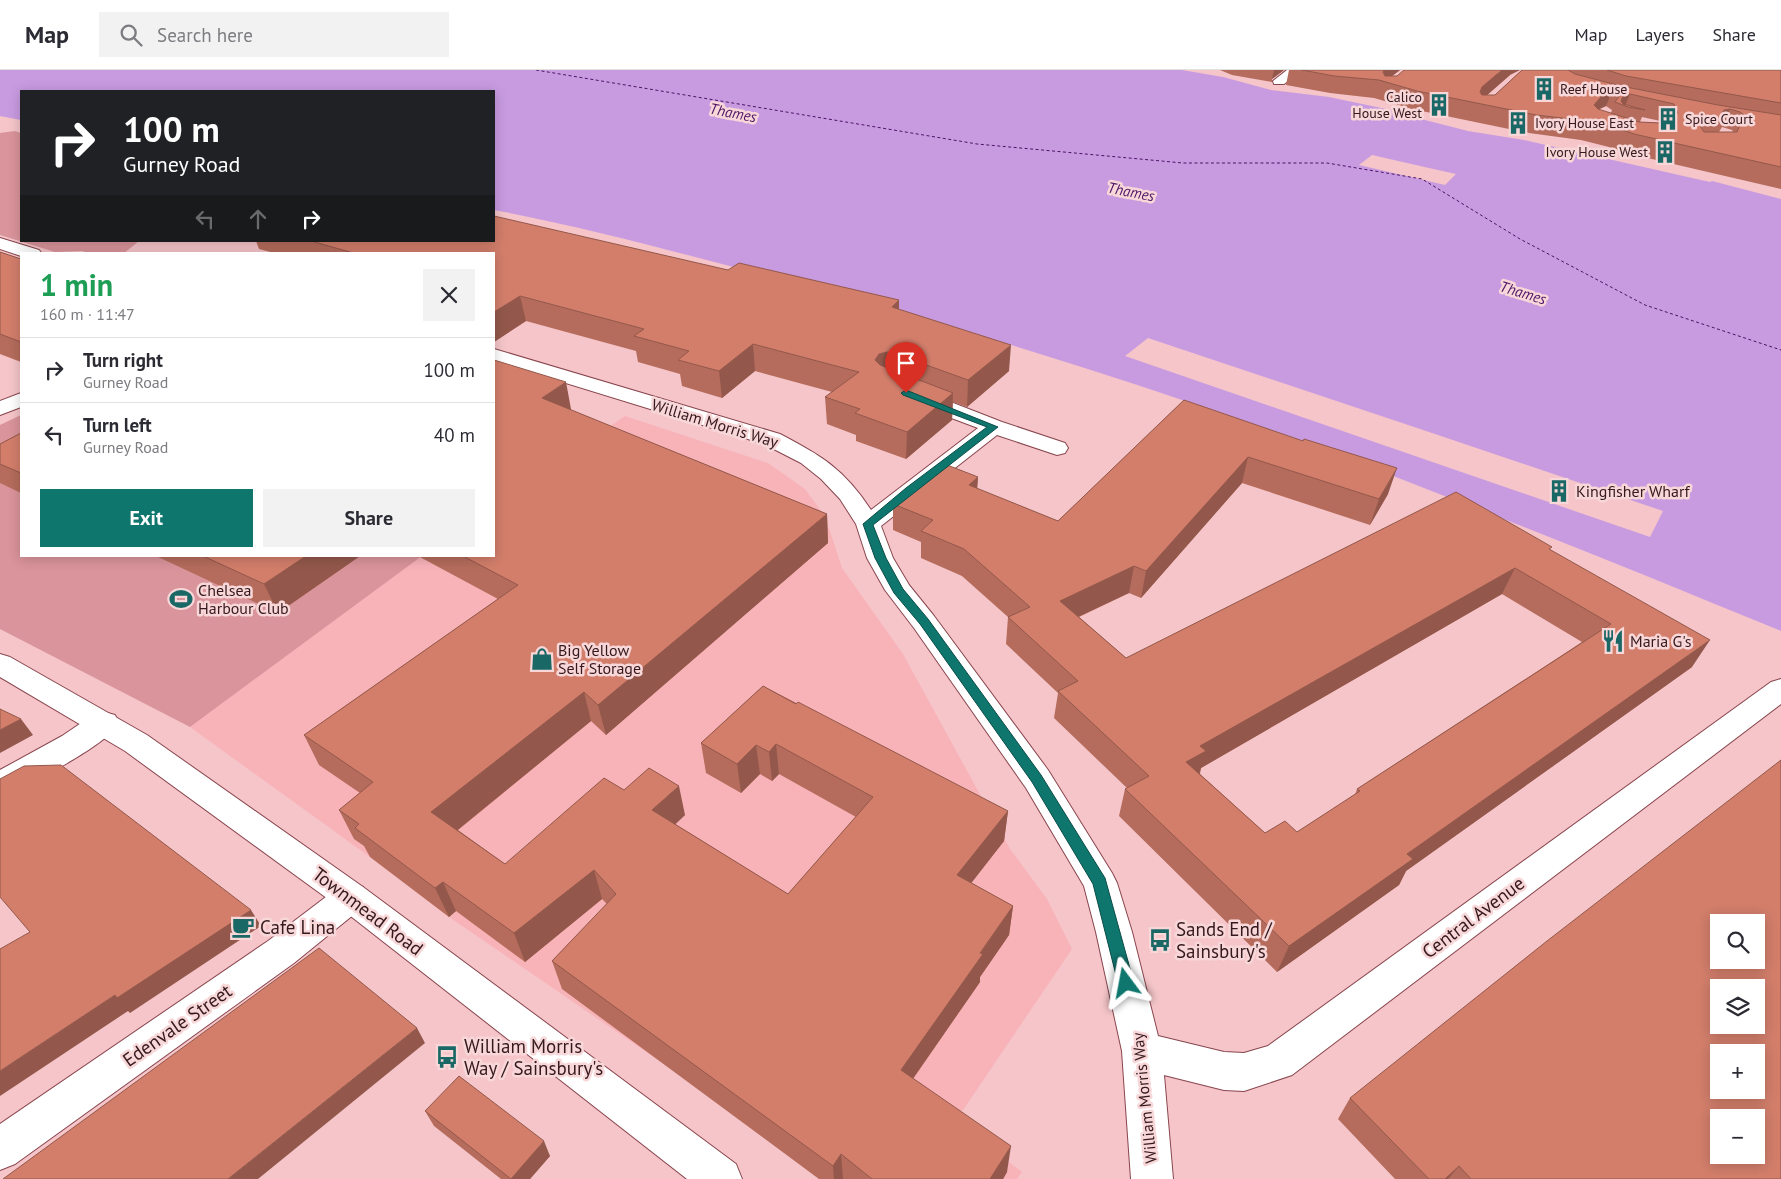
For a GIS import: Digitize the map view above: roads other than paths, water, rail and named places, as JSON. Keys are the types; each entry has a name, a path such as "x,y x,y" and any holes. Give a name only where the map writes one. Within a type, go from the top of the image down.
{"street":[{"path":"1278,81 1296,70"},
{"path":"0,244 26,252"},
{"name":"William Morris Way","path":"495,355 785,445 809,458 829,474 849,495 868,524 880,558 898,590 924,622 1037,779 1100,883 1114,932 1142,1051 1152,1179"},
{"path":"897,390 994,427 1057,448"},
{"path":"0,409 20,399"},
{"path":"868,524 994,427"},
{"name":"Townmead Road","path":"0,664 136,743 351,897 721,1179"},
{"name":"Central Avenue","path":"1142,1051 1224,1072 1244,1072 1278,1062 1781,689"},
{"path":"0,785 73,744 104,723"},
{"name":"Edenvale Street","path":"0,1149 281,952 351,897"}],"water":[{"name":"Thames","path":"0,70 1182,70 1223,77 1271,90 1329,97 1405,113 1468,131 1524,140 1712,181 1781,199 1781,631 1544,535 1338,455 1138,385 953,327 828,292 630,240 495,210 495,90 20,90 20,120 0,116"}],"place":[{"name":"Reef House","path":"1544,89"},
{"name":"Calico House West","path":"1439,105"},
{"name":"Spice Court","path":"1668,119"},
{"name":"Ivory House East","path":"1518,123"},
{"name":"Ivory House West","path":"1665,152"},
{"name":"Kingfisher Wharf","path":"1559,491"},
{"name":"Chelsea Harbour Club","path":"181,599"},
{"name":"Maria G's","path":"1613,641"},
{"name":"Big Yellow Self Storage","path":"542,659"},
{"name":"Cafe Lina","path":"243,927"},
{"name":"Sands End / Sainsbury's","path":"1160,940"},
{"name":"William Morris Way / Sainsbury's","path":"447,1057"}]}
